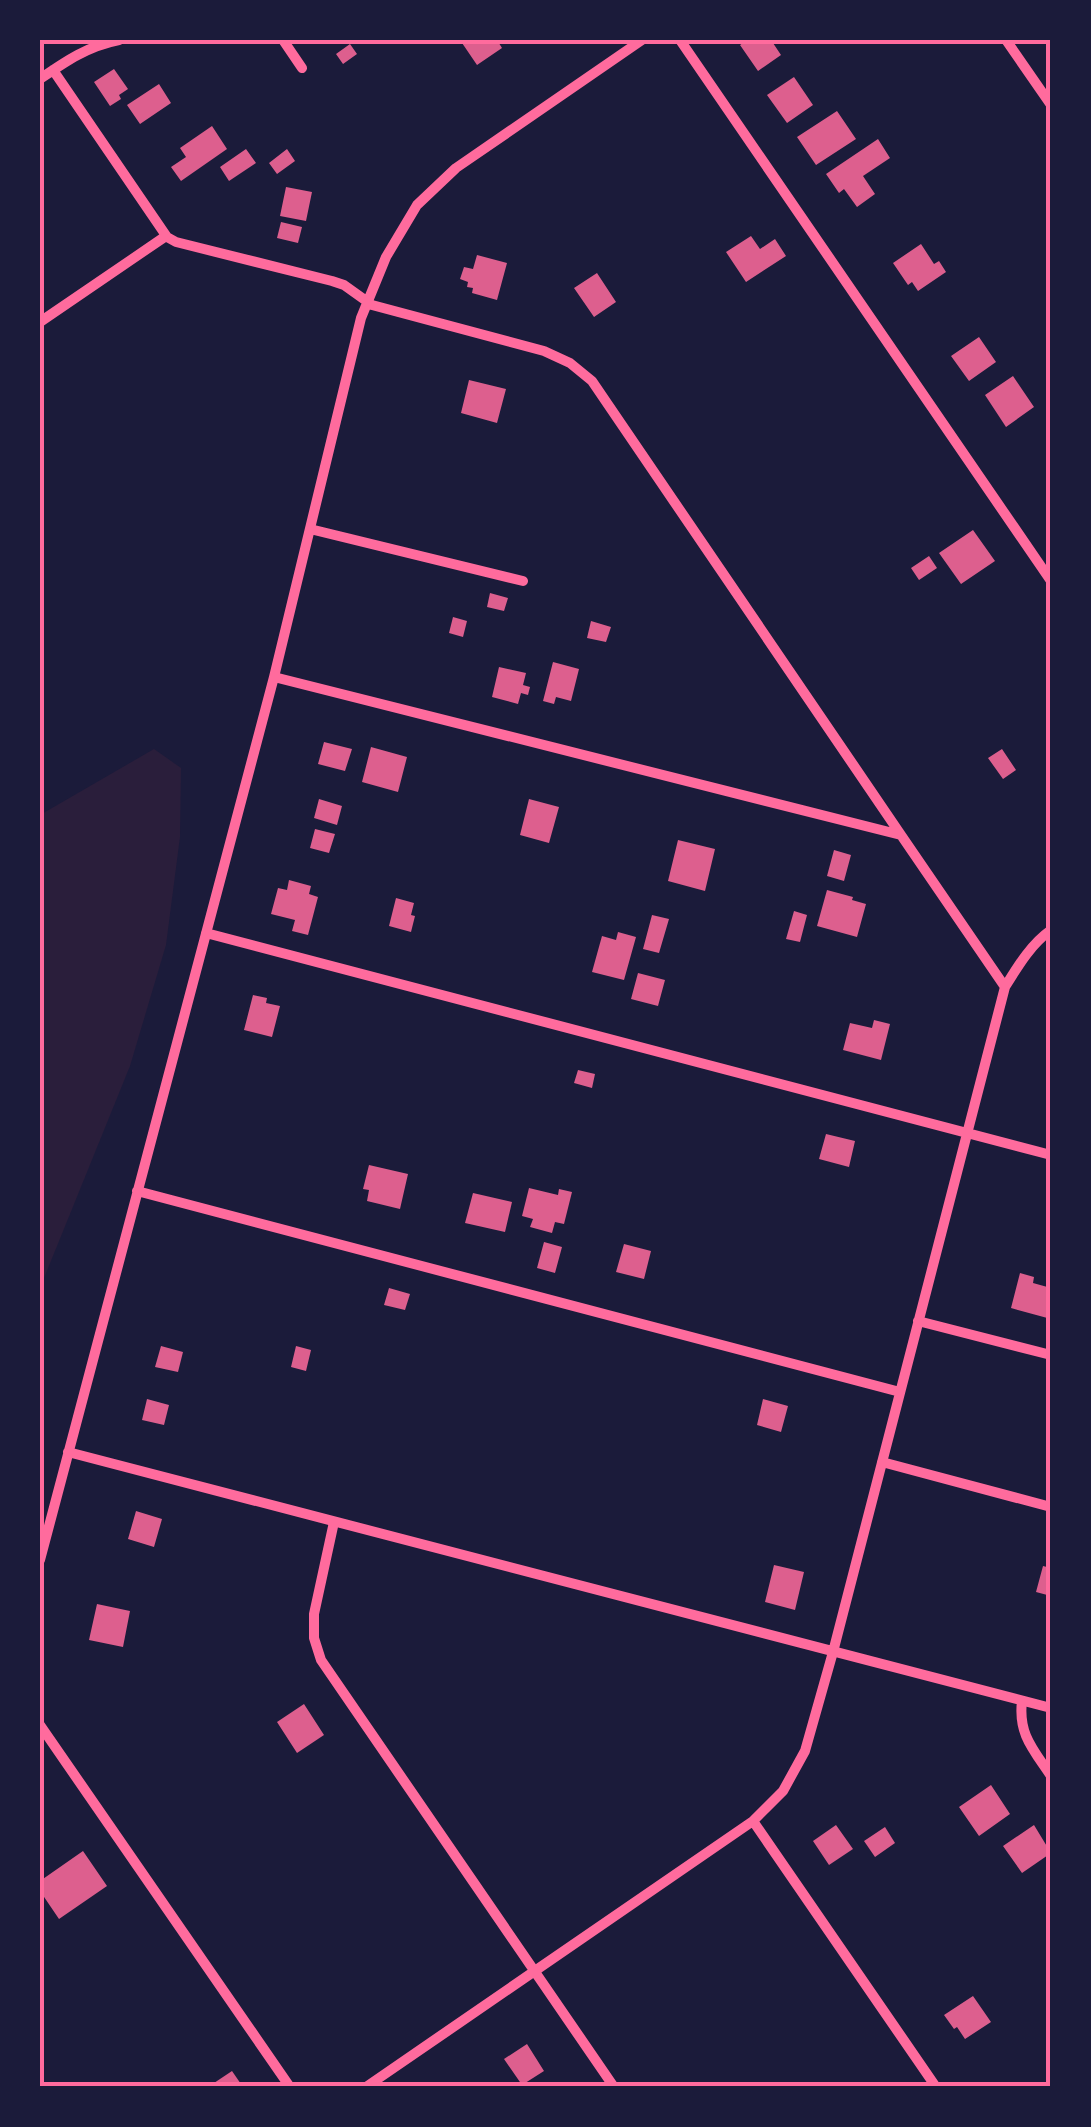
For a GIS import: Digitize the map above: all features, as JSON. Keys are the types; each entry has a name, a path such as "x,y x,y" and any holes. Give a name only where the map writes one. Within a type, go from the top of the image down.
{"street":[{"path":"40,79 79,52 119,40"},
{"path":"284,40 302,68"},
{"path":"40,1560 274,677 361,318 386,257 417,206 430,193 456,168 642,40"},
{"path":"680,40 1051,581"},
{"path":"1006,40 1051,105"},
{"path":"54,70 166,236 176,242 332,281 372,305 544,351 570,363 592,380 1005,986"},
{"path":"40,322 166,236"},
{"path":"310,529 523,581"},
{"path":"274,677 902,834"},
{"path":"366,2087 754,1821 783,1792 805,1752 834,1652 1005,986 1022,958 1051,930"},
{"path":"206,933 1051,1156"},
{"path":"136,1191 900,1392"},
{"path":"918,1321 1051,1355"},
{"path":"68,1452 1051,1708"},
{"path":"882,1462 1051,1508"},
{"path":"334,1522 314,1614 314,1638 322,1660 614,2087"},
{"path":"1022,1701 1020,1721 1026,1740 1051,1776"},
{"path":"40,1724 290,2087"},
{"path":"754,1821 936,2087"}],"shaded area":[{"path":"154,749 181,768 180,837 166,945 130,1066 40,1288 40,815"}],"building":[{"path":"460,40 497,40 502,48 477,65"},
{"path":"747,40 771,40 781,55 758,71 740,45"},
{"path":"350,44 357,54 343,64 336,54"},
{"path":"114,69 128,89 110,106 94,82"},
{"path":"794,77 813,105 787,123 767,95"},
{"path":"159,84 171,103 140,124 127,105"},
{"path":"837,111 856,139 816,165 797,137"},
{"path":"212,126 227,149 181,181 171,167 186,157 180,148"},
{"path":"878,139 890,158 863,176 875,194 857,207 844,189 839,193 826,174"},
{"path":"246,149 256,163 229,181 220,167"},
{"path":"287,149 295,161 277,174 269,163"},
{"path":"286,187 312,192 306,221 280,216"},
{"path":"281,222 302,227 298,243 277,238"},
{"path":"751,236 760,249 775,239 786,256 746,282 726,252"},
{"path":"921,244 934,264 939,261 946,272 918,291 912,282 908,285 893,263"},
{"path":"477,255 507,263 497,300 472,293 468,282 460,279 464,267 473,269"},
{"path":"597,273 616,302 594,317 574,288"},
{"path":"979,337 996,362 969,381 951,356"},
{"path":"1013,376 1034,407 1006,427 985,395"},
{"path":"469,380 506,389 497,423 461,413"},
{"path":"973,530 995,561 961,584 939,553"},
{"path":"929,556 937,568 919,580 911,568"},
{"path":"490,593 508,598 504,611 487,607"},
{"path":"453,617 467,621 463,637 449,633"},
{"path":"591,621 611,627 606,642 587,638"},
{"path":"553,662 579,669 571,701 556,697 554,704 543,701"},
{"path":"499,667 526,673 523,685 530,687 528,695 521,693 518,704 492,697"},
{"path":"324,742 352,749 345,771 318,764"},
{"path":"371,747 407,757 398,792 362,782"},
{"path":"1002,749 1016,770 1003,779 988,758"},
{"path":"319,799 342,806 337,825 314,818"},
{"path":"529,799 559,807 549,843 520,835"},
{"path":"315,829 335,834 329,853 310,848"},
{"path":"678,840 715,849 705,891 668,881"},
{"path":"834,850 851,855 844,881 827,876"},
{"path":"289,880 311,886 309,894 318,897 308,935 292,931 295,920 271,914 278,888 287,890"},
{"path":"827,890 866,904 857,937 817,926"},
{"path":"396,898 414,903 411,932 389,926"},
{"path":"794,911 807,915 800,942 786,939"},
{"path":"652,915 669,919 659,953 643,949"},
{"path":"618,932 636,937 624,980 592,972 602,936 616,940"},
{"path":"638,973 665,980 658,1006 631,999"},
{"path":"253,995 280,1006 272,1037 244,1030"},
{"path":"874,1020 890,1024 881,1060 843,1050 850,1023 872,1028"},
{"path":"578,1070 595,1074 592,1088 574,1083"},
{"path":"826,1134 855,1141 849,1167 819,1159"},
{"path":"369,1165 408,1174 400,1209 367,1201 369,1190 363,1189"},
{"path":"529,1188 558,1195 559,1189 572,1192 564,1224 555,1222 552,1233 530,1227 533,1219 522,1216"},
{"path":"473,1193 512,1202 505,1232 465,1223"},
{"path":"544,1242 562,1247 555,1273 537,1268"},
{"path":"624,1244 651,1251 644,1279 616,1272"},
{"path":"1020,1273 1034,1277 1033,1283 1051,1288 1051,1319 1011,1308"},
{"path":"389,1288 410,1294 405,1310 384,1305"},
{"path":"161,1346 183,1352 178,1372 155,1367"},
{"path":"296,1346 311,1350 306,1371 291,1367"},
{"path":"147,1399 169,1405 164,1425 142,1420"},
{"path":"763,1399 788,1406 781,1432 757,1425"},
{"path":"136,1511 162,1519 154,1547 128,1539"},
{"path":"774,1565 804,1572 795,1610 765,1602"},
{"path":"1043,1566 1051,1568 1051,1596 1036,1592"},
{"path":"97,1604 130,1611 123,1647 89,1640"},
{"path":"304,1704 324,1735 297,1753 277,1722"},
{"path":"991,1785 1010,1814 979,1836 959,1807"},
{"path":"836,1825 853,1849 829,1865 813,1841"},
{"path":"1034,1825 1051,1853 1022,1873 1003,1846"},
{"path":"885,1827 895,1843 875,1857 864,1841"},
{"path":"83,1851 107,1886 59,1919 40,1891 40,1881"},
{"path":"973,1996 991,2022 965,2039 944,2015"},
{"path":"527,2044 544,2071 522,2085 504,2059"},
{"path":"232,2071 243,2087 208,2087"}]}
